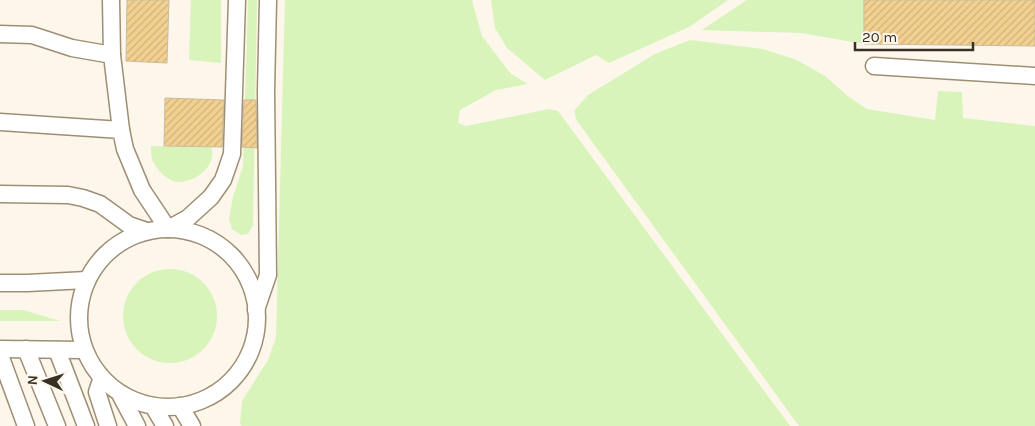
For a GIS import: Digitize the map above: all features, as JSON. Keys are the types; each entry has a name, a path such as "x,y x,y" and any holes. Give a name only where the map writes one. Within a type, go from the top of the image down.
{"lane":[{"path":"111,0 112,55 121,130 126,149 142,190 168,229"},
{"path":"168,229 188,218 211,197 223,180 232,154 237,0"},
{"path":"256,310 268,275 266,91 268,0"},
{"path":"0,34 32,35 72,48 112,55"},
{"path":"874,66 1035,76"},
{"path":"0,122 121,130"},
{"path":"0,194 68,195 83,198 100,204 129,225 144,230"},
{"path":"168,229 201,236 216,242 238,260 251,289 258,328 254,347 240,372 223,388 205,399 180,406 153,406 121,396 101,380 83,350 81,314 88,280 96,265 113,246 128,236 144,230 168,229"},
{"path":"0,283 88,280"},
{"path":"0,349 83,350"},
{"path":"26,349 57,426"},
{"path":"57,350 86,426"},
{"path":"0,355 26,426"},
{"path":"101,380 97,392 108,426"},
{"path":"121,396 137,426"},
{"path":"153,406 165,426"},
{"path":"180,406 192,426"}],"green space":[{"path":"191,0 221,0 221,63 189,60"},
{"path":"248,0 257,0 253,225 248,234 241,235 232,229 229,219 233,197 243,166"},
{"path":"285,0 472,0 482,36 511,74 528,84 496,90 460,110 458,123 466,126 549,109 558,111 790,426 242,426 240,424 242,401 268,360 276,337"},
{"path":"491,0 728,0 689,27 609,63 596,55 545,80 507,48 495,28"},
{"path":"747,0 864,0 864,44 801,33 702,30"},
{"path":"690,40 763,49 797,60 825,76 849,97 867,109 935,120 938,91 962,92 963,118 1035,126 1035,426 799,426 577,121 574,111 588,95 655,54"},
{"path":"151,146 211,147 211,160 204,171 198,176 186,181 175,182 162,174 153,162"},
{"path":"161,269 179,269 204,282 214,298 217,316 214,334 204,350 179,363 161,363 136,350 123,325 123,307 136,282"},
{"path":"0,310 23,310 60,321 0,321"}],"building":[{"path":"127,0 169,0 167,63 126,61"},
{"path":"864,0 1035,0 1035,46 864,44"},
{"path":"165,98 224,100 222,147 164,146"},
{"path":"244,100 256,100 257,148 242,147"}]}
